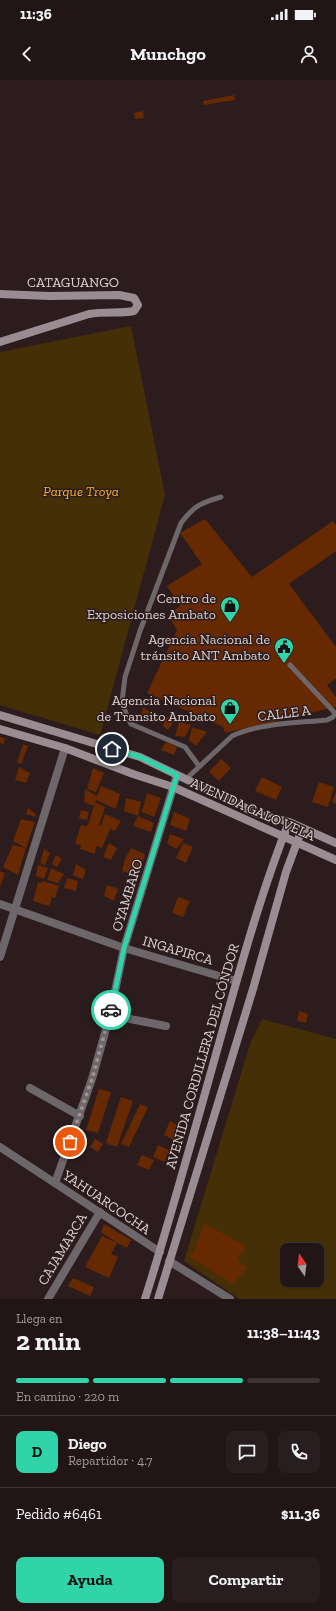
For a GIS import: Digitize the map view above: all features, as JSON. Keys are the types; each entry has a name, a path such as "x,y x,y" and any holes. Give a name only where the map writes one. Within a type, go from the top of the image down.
{"street":[{"name":"CATAGUANGO","path":"0,294 49,296 119,295 134,298 138,305 134,311 100,312 89,314 0,342"},
{"name":"AVENIDA GALO VELA","path":"0,715 140,757 258,814 289,822 336,843"},
{"name":"AVENIDA GALO VELA","path":"0,729 65,748 132,774 173,787 336,860"},
{"path":"0,957 65,748"},
{"name":"OYAMBARO","path":"55,1183 80,1116 110,1015 124,948 177,775"},
{"name":"AVENIDA CORDILLERA DEL CÓNDOR","path":"145,1299 160,1252 236,981 272,865 289,822"},
{"name":"AVENIDA CORDILLERA DEL CÓNDOR","path":"158,1299 253,989 286,872 302,829"},
{"name":"INGAPIRCA","path":"0,904 124,948 236,981"},
{"path":"110,1015 166,1026"},
{"path":"30,1088 80,1116"},
{"name":"YAHUARCOCHA","path":"0,1147 160,1252"},
{"name":"CAJAMARCA","path":"48,1299 100,1212"},
{"path":"169,1261 230,1299"}],"lane":[{"path":"199,766 185,747 132,724 128,719 122,702 125,677 140,631 181,523 192,509 205,502 221,497"},
{"name":"CALLE A","path":"186,779 232,736 257,728 327,720 333,717 335,713 332,709 290,665"}],"green space":[{"name":"Parque Troya","path":"131,326 165,495 100,735 0,705 0,352"},
{"path":"262,1019 336,1039 336,1299 239,1299 184,1261 250,1044"}],"building":[{"path":"234,95 235,100 204,105 203,101"},
{"path":"143,111 144,118 135,119 134,113"},
{"name":"Centro de Exposiciones Ambato","path":"205,519 252,577 333,521 336,525 336,551 289,584 336,647 336,678 327,685 336,697 336,707 225,733 223,727 147,693 177,630 168,615 180,606 167,586 202,564 180,533"},
{"path":"143,707 150,712 145,719 141,717"},
{"path":"150,712 157,714 154,724 149,720"},
{"path":"166,717 175,720 168,730 163,726"},
{"path":"179,722 191,725 185,737 175,736"},
{"path":"192,727 207,732 196,746 189,740"},
{"path":"0,737 5,738 4,744 0,743"},
{"path":"166,742 177,747 174,755 161,750"},
{"path":"23,744 28,746 21,764 17,762"},
{"path":"221,759 231,768 219,781 209,772"},
{"path":"19,767 30,773 26,783 15,780"},
{"path":"93,768 104,773 96,792 87,789"},
{"path":"262,777 282,787 276,800 255,791"},
{"path":"319,782 334,787 328,807 312,802"},
{"path":"101,786 120,794 116,809 96,800 93,806 84,802 85,789 97,796"},
{"path":"336,792 336,804 332,802"},
{"path":"147,793 161,798 154,817 142,812"},
{"path":"126,798 141,802 138,816 124,811"},
{"path":"95,802 105,807 99,825 101,826 105,814 121,821 115,831 110,829 102,848 96,846 95,854 80,849 81,845 75,844 81,825 87,826 89,822"},
{"path":"28,808 36,814 35,817 26,814"},
{"path":"81,810 89,812 87,820 79,818"},
{"path":"174,812 190,819 186,831 170,825"},
{"path":"138,816 154,823 151,832 133,826"},
{"path":"21,819 35,822 26,848 13,841"},
{"path":"170,834 184,839 177,849 167,844"},
{"path":"109,843 117,848 111,860 103,857"},
{"path":"183,843 193,847 186,863 176,858"},
{"path":"13,845 26,848 18,875 3,867"},
{"path":"131,848 145,854 142,866 139,865 136,875 122,871 125,859"},
{"path":"44,849 50,853 45,865 40,863"},
{"path":"56,855 62,859 57,867 52,864"},
{"path":"76,864 86,870 83,879 73,875"},
{"path":"38,865 48,868 44,879 36,876"},
{"path":"51,868 64,874 58,883 47,880"},
{"path":"0,871 5,873 0,887"},
{"path":"67,878 78,881 76,891 64,888"},
{"path":"43,881 59,886 55,898 52,897 49,906 33,901 38,882 42,883"},
{"path":"107,885 118,889 114,901 104,896"},
{"path":"178,897 190,901 183,917 172,913"},
{"path":"299,1011 308,1014 306,1023 297,1021"},
{"path":"99,1089 111,1092 98,1133 86,1130"},
{"path":"121,1097 133,1101 117,1147 106,1143"},
{"path":"140,1104 148,1107 129,1147 121,1144"},
{"path":"170,1121 180,1126 174,1140 164,1135"},
{"path":"95,1139 103,1144 98,1152 90,1147"},
{"path":"158,1145 169,1150 164,1162 153,1157"},
{"path":"142,1155 154,1160 149,1170 137,1165"},
{"path":"204,1223 247,1247 237,1259 247,1268 233,1284 186,1255 193,1254"},
{"path":"104,1224 131,1240 127,1248 101,1232"},
{"path":"102,1236 117,1243 111,1254 118,1257 109,1278 85,1267"},
{"path":"73,1278 94,1287 90,1296 68,1286"}],"way so far":[{"path":"70,1142 92,1079 111,1010"}],"place":[{"name":"Centro de Exposiciones Ambato","path":"230,623"},
{"name":"Agencia Nacional de tránsito ANT Ambato","path":"284,664"},
{"name":"Agencia Nacional de Transito Ambato","path":"230,725"}],"route":[{"path":"111,1010 124,948 177,775 140,757 112,749"}]}
